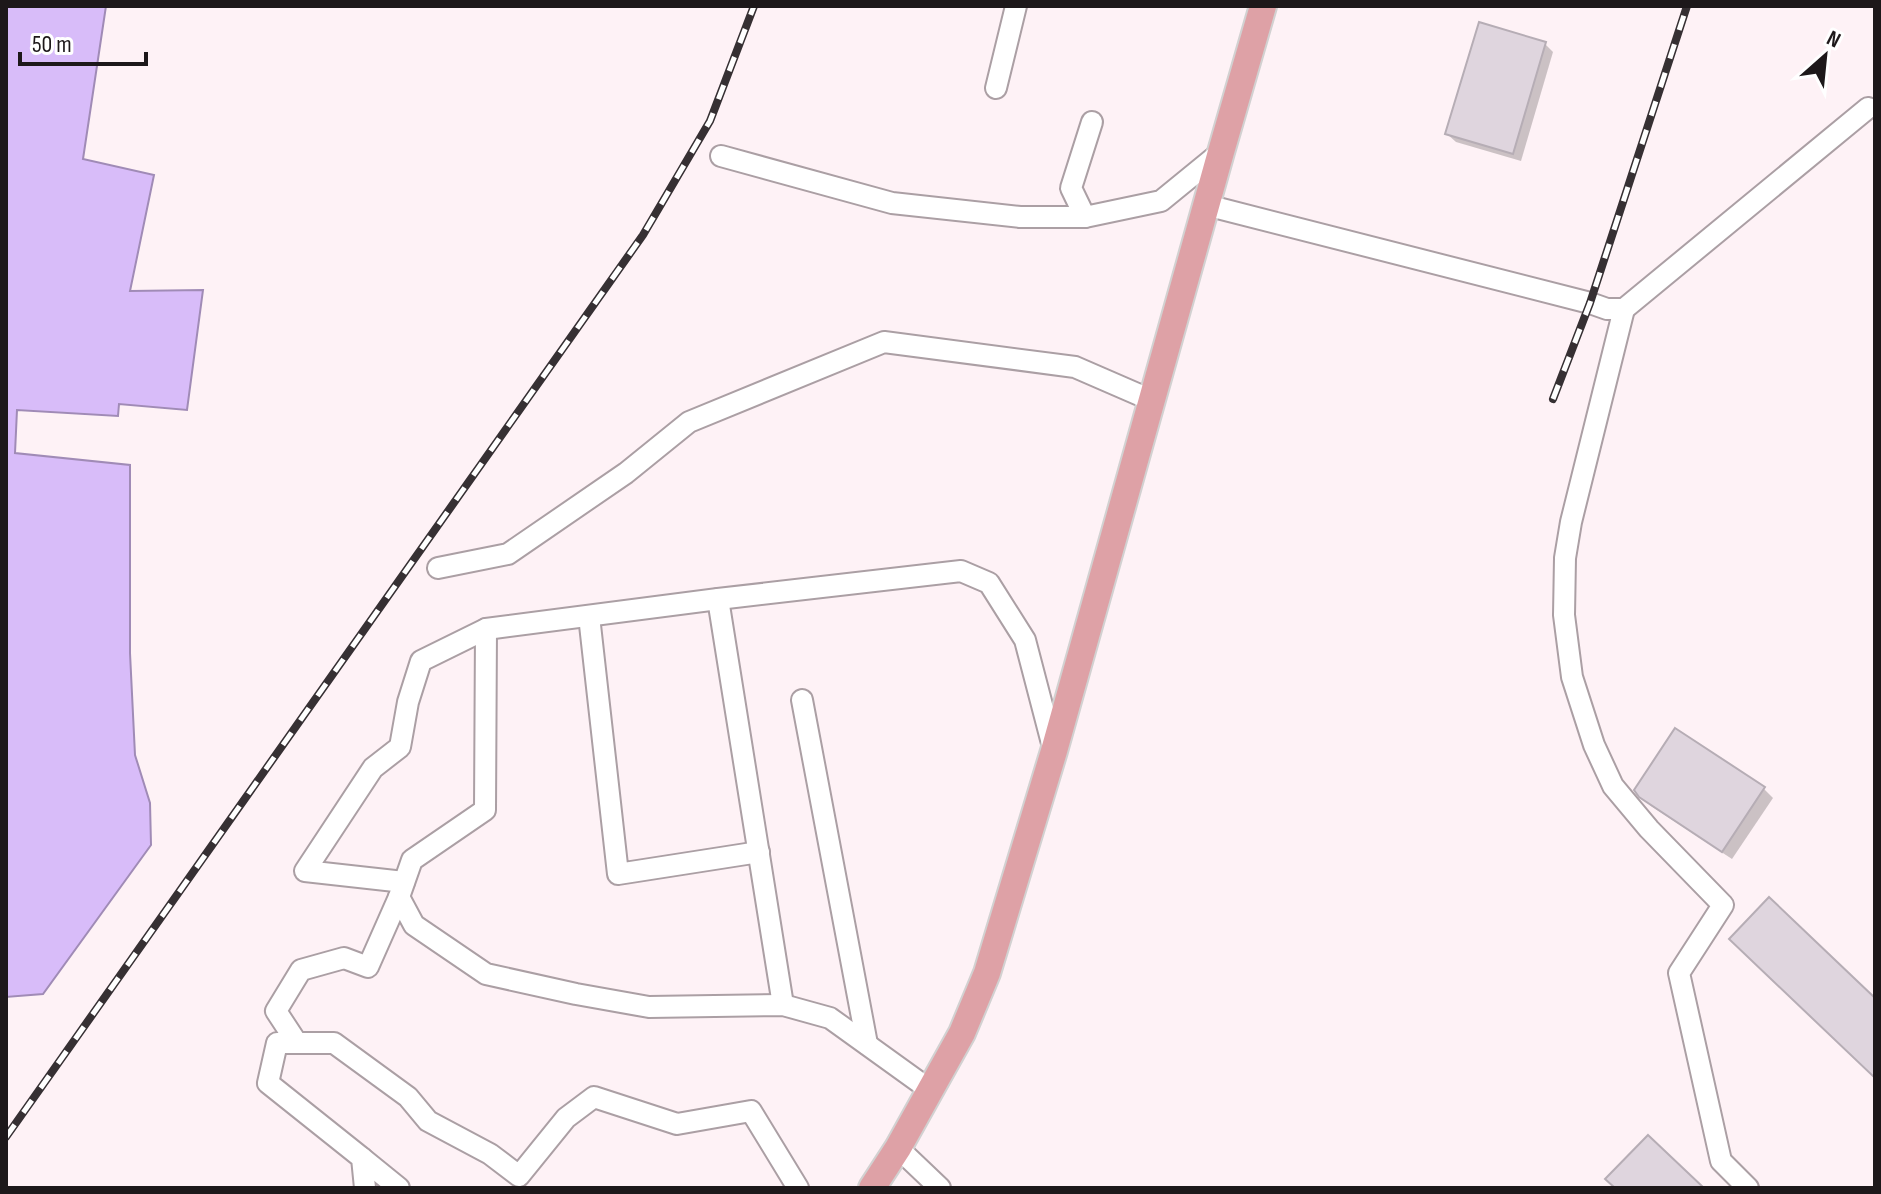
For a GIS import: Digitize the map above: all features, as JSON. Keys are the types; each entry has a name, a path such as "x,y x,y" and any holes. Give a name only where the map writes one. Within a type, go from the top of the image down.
{"main road":[{"path":"872,1188 962,1033 987,973 1054,751 1263,6"}],"street":[{"path":"996,88 1016,6"},
{"path":"1748,1188 1721,1161 1679,973 1723,905 1649,829 1613,786 1594,745 1572,677 1564,615 1565,558 1571,522 1624,309 1868,108"},
{"path":"1085,217 1071,188 1092,122"},
{"path":"721,156 892,203 1020,217 1085,217 1161,201 1221,152"},
{"path":"1206,205 1607,309 1624,309"},
{"path":"438,568 508,554 626,473 689,422 884,342 1075,367 1151,400"},
{"path":"402,890 305,871 373,768 400,747 408,702 421,661 486,629 961,571 989,583 1025,640 1054,751"},
{"path":"718,599 783,1005"},
{"path":"589,616 618,874 759,852"},
{"path":"297,1043 276,1011 301,970 344,958 368,967 412,860 485,810 486,629"},
{"path":"802,700 867,1044"},
{"path":"402,890 414,925 486,974 649,1007 783,1005 830,1018 930,1090"},
{"path":"399,1188 268,1083 277,1043 334,1043 408,1097 428,1121 490,1154 519,1176 566,1118 594,1097 677,1124 751,1111 798,1188"},
{"path":"898,1148 940,1188"},
{"path":"362,1158 365,1188"}],"shaded area":[{"path":"6,6 106,6 83,159 154,175 130,291 203,290 187,410 119,404 118,416 17,410 15,453 130,465 130,653 135,755 150,803 151,845 43,994 6,997"}],"building":[{"path":"1479,22 1546,42 1513,154 1445,134"},
{"path":"1675,728 1765,787 1722,852 1639,797 1634,790"},
{"path":"1769,897 1875,998 1875,1078 1729,939"},
{"path":"1648,1135 1704,1188 1615,1188 1605,1179"}],"railway":[{"path":"6,1137 643,235 710,121 754,6"},
{"path":"1553,399 1590,303 1687,6"}]}
